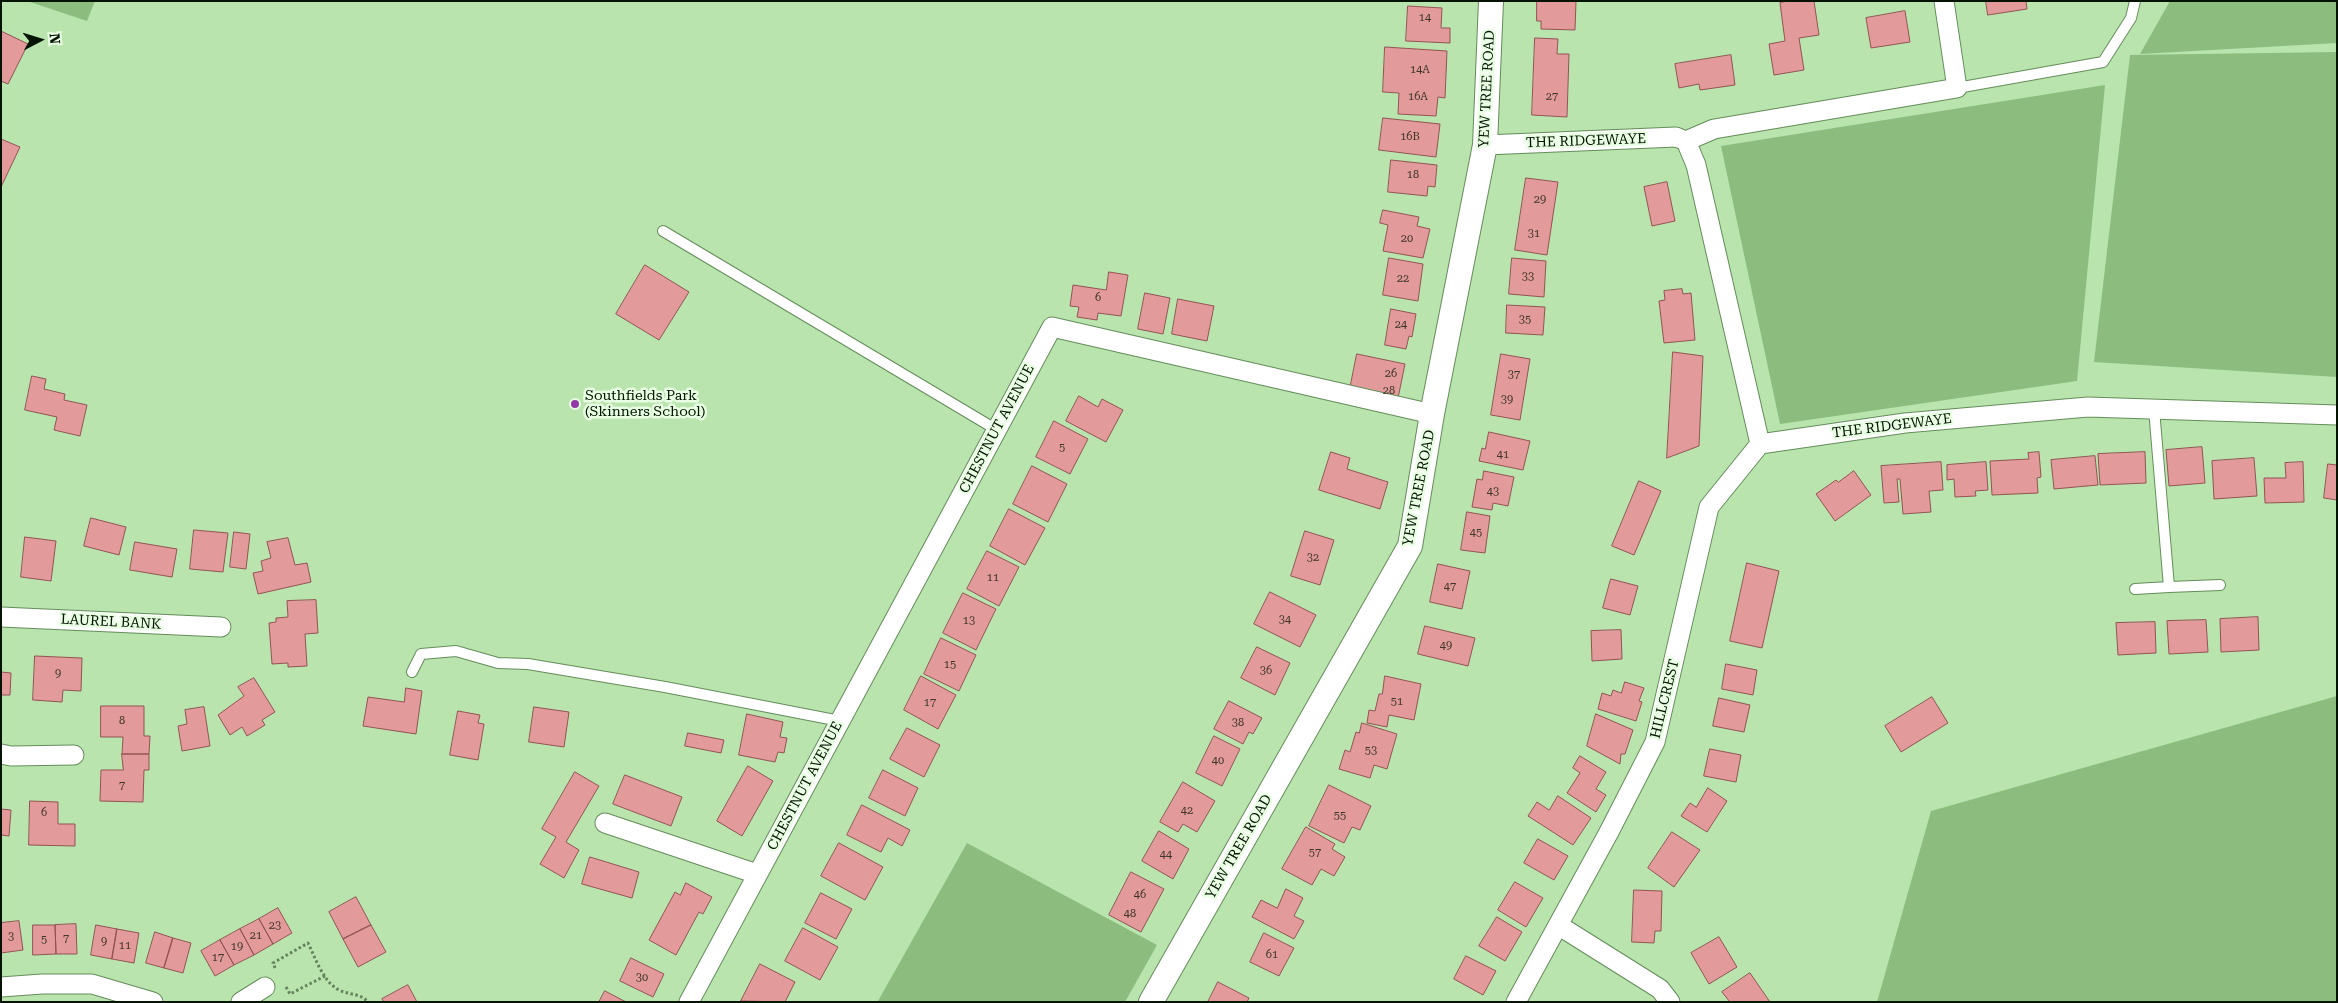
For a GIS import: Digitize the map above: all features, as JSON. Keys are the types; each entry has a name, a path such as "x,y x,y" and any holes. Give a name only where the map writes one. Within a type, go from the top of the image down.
{"street":[{"name":"YEW TREE ROAD","path":"1152,1002 1410,546 1432,414 1485,145 1491,1"},
{"path":"1944,1 1957,88"},
{"name":"THE RIDGEWAYE","path":"1485,145 1676,138 1686,141 1714,129 1957,88"},
{"path":"1686,141 1696,165 1760,444"},
{"name":"CHESTNUT AVENUE","path":"689,1002 1052,327 1432,414"},
{"name":"THE RIDGEWAYE","path":"1760,444 1934,420 2088,407 2337,416"},
{"name":"HILLCREST","path":"1516,1002 1655,742 1709,507 1760,444"},
{"name":"LAUREL BANK","path":"1,617 221,627"},
{"path":"1,754 11,756 74,755"},
{"path":"605,823 757,874"},
{"path":"1558,925 1660,989 1670,1002"},
{"path":"241,1002 273,982"},
{"path":"1,987 42,984 92,984 153,1002"}],"lane":[{"path":"1957,88 2103,62 2131,18 2135,1"},
{"path":"662,231 997,430"},
{"path":"2154,409 2169,587"},
{"path":"2135,589 2220,585"},
{"path":"412,672 421,654 456,651 498,663 528,664 665,687 840,721"}],"path":[{"path":"325,976 290,994 273,982 273,963 308,943 325,976 337,989 363,996 368,1002"}],"green space":[{"path":"27,1 95,1 87,21"},
{"path":"2170,1 2337,1 2337,43 2140,54"},
{"path":"2337,52 2337,377 2094,362 2130,55"},
{"path":"2105,85 2077,381 1780,424 1721,146"},
{"path":"2337,696 2337,1002 1877,1002 1931,811"},
{"path":"967,843 1157,945 1125,1002 878,1001"}],"building":[{"path":"1537,1 1576,1 1575,30 1541,29 1541,21 1537,21"},
{"path":"1788,1 1814,1 1819,35 1799,38 1804,70 1774,75 1769,44 1785,41 1780,3"},
{"path":"1986,1 2026,1 2027,9 1988,15"},
{"path":"1408,6 1442,8 1441,28 1450,28 1450,43 1406,41"},
{"path":"1905,11 1910,42 1871,48 1866,18"},
{"path":"1,31 28,44 8,84 1,81"},
{"path":"1535,38 1558,39 1557,54 1569,54 1567,117 1532,115"},
{"path":"1385,47 1447,51 1445,98 1438,97 1436,116 1398,114 1399,93 1383,92"},
{"path":"1731,55 1735,85 1700,90 1699,84 1679,88 1675,64"},
{"path":"1383,118 1440,124 1436,157 1379,150"},
{"path":"1,139 20,147 1,187"},
{"path":"1391,160 1437,165 1435,187 1428,186 1427,196 1388,192"},
{"path":"1526,178 1558,182 1547,255 1515,250"},
{"path":"1667,182 1675,221 1652,226 1644,187"},
{"path":"1383,210 1419,217 1417,226 1430,229 1423,258 1383,251 1388,225 1380,223"},
{"path":"1389,258 1423,264 1418,301 1383,295"},
{"path":"1512,258 1546,261 1544,297 1509,294"},
{"path":"645,265 689,292 659,340 616,314"},
{"path":"1109,272 1128,275 1121,316 1098,313 1097,320 1077,317 1079,307 1070,306 1073,285 1106,290"},
{"path":"1682,289 1683,294 1691,293 1695,340 1664,343 1659,301 1665,300 1664,291"},
{"path":"1145,293 1170,298 1163,334 1138,329"},
{"path":"1178,299 1214,306 1207,341 1172,334"},
{"path":"1507,305 1545,307 1543,335 1506,333"},
{"path":"1391,309 1416,314 1412,337 1409,336 1406,349 1385,345"},
{"path":"1673,352 1703,356 1699,446 1667,458"},
{"path":"1357,354 1405,364 1397,403 1349,394"},
{"path":"1501,354 1530,359 1520,420 1491,415"},
{"path":"32,376 46,379 44,389 65,394 64,400 87,405 80,436 54,430 57,417 25,410"},
{"path":"1079,396 1098,407 1102,399 1123,410 1106,442 1066,421"},
{"path":"1054,421 1088,439 1070,474 1036,457"},
{"path":"1489,432 1530,441 1523,470 1479,461 1482,448 1485,449"},
{"path":"2202,447 2205,483 2169,486 2166,450"},
{"path":"1331,452 1350,458 1347,469 1388,482 1380,509 1319,490"},
{"path":"2039,452 2041,477 2037,478 2038,493 1992,495 1990,461 2029,459 2028,453"},
{"path":"2145,452 2146,483 2100,485 2098,454"},
{"path":"2095,456 2098,485 2054,489 2051,460"},
{"path":"2254,458 2257,496 2214,499 2212,461"},
{"path":"1941,462 1943,490 1929,491 1931,512 1903,514 1900,479 1897,479 1899,502 1884,503 1881,466"},
{"path":"1986,462 1988,490 1975,491 1976,496 1955,497 1954,479 1947,480 1947,465"},
{"path":"2303,462 2304,502 2265,503 2264,478 2286,478 2285,463"},
{"path":"2328,464 2337,465 2337,500 2324,498"},
{"path":"1032,466 1067,484 1048,522 1013,504"},
{"path":"1484,471 1514,477 1508,506 1493,503 1492,510 1472,507 1477,479 1482,480"},
{"path":"1854,471 1871,495 1835,521 1816,494 1836,480 1838,482"},
{"path":"1639,481 1661,491 1634,555 1612,546"},
{"path":"1009,509 1045,528 1025,565 990,546"},
{"path":"1467,512 1490,516 1485,553 1461,550"},
{"path":"91,518 126,527 119,555 84,546"},
{"path":"194,530 228,533 223,572 190,569"},
{"path":"1305,531 1334,540 1320,585 1291,576"},
{"path":"234,532 250,534 246,569 230,567"},
{"path":"25,537 56,541 51,581 21,577"},
{"path":"288,538 295,565 307,563 311,582 258,594 253,573 263,571 261,561 271,558 267,542"},
{"path":"135,542 177,549 172,577 130,570"},
{"path":"987,551 1019,567 999,606 967,589"},
{"path":"1747,563 1779,571 1762,648 1730,641"},
{"path":"1438,564 1470,571 1462,609 1430,602"},
{"path":"1611,579 1638,586 1630,615 1603,608"},
{"path":"1270,592 1316,615 1300,647 1254,624"},
{"path":"963,593 996,609 976,650 943,633"},
{"path":"316,600 318,633 305,634 307,666 288,667 288,663 272,664 269,623 276,622 276,618 288,617 287,601"},
{"path":"2258,617 2259,650 2221,652 2220,619"},
{"path":"2206,620 2208,652 2169,654 2167,621"},
{"path":"2155,622 2156,653 2118,655 2116,623"},
{"path":"1425,626 1475,638 1468,666 1418,654"},
{"path":"1621,630 1622,659 1592,661 1591,631"},
{"path":"941,638 976,655 959,691 924,674"},
{"path":"1257,647 1290,663 1275,695 1241,678"},
{"path":"35,656 82,658 81,691 63,690 62,702 33,700"},
{"path":"1726,664 1757,670 1753,695 1722,689"},
{"path":"1,672 11,673 10,695 1,695"},
{"path":"921,676 956,695 938,729 904,710"},
{"path":"1385,676 1421,684 1414,720 1389,715 1387,727 1367,723 1369,710 1375,711 1379,694 1382,694"},
{"path":"254,678 275,712 262,720 265,725 247,736 242,727 230,735 218,715 244,696 238,687"},
{"path":"1625,682 1644,688 1639,701 1642,702 1636,721 1598,709 1602,693 1611,696 1613,690 1621,693"},
{"path":"406,688 422,691 416,734 363,726 368,697 404,702"},
{"path":"1932,697 1948,723 1901,752 1885,726"},
{"path":"1719,698 1750,705 1744,732 1713,726"},
{"path":"1229,701 1262,718 1253,734 1249,732 1243,744 1214,729"},
{"path":"101,706 144,706 144,736 150,736 149,754 122,754 123,737 101,737"},
{"path":"204,707 210,746 182,751 178,726 187,724 185,710"},
{"path":"534,707 569,712 564,747 529,742"},
{"path":"458,711 480,715 478,723 484,724 478,760 450,755"},
{"path":"747,714 783,722 780,737 787,738 784,753 778,752 775,762 739,755"},
{"path":"1596,714 1633,730 1625,754 1621,754 1620,764 1587,746"},
{"path":"1362,723 1397,734 1387,769 1374,765 1370,778 1339,769 1345,750 1350,752 1356,732 1359,733"},
{"path":"907,728 940,745 924,777 890,759"},
{"path":"688,733 724,740 721,753 685,746"},
{"path":"1214,736 1240,749 1222,786 1196,773"},
{"path":"1710,749 1741,755 1736,782 1704,776"},
{"path":"122,754 149,754 149,770 144,770 143,802 100,801 101,770 123,770"},
{"path":"1580,756 1606,772 1596,789 1606,795 1596,812 1567,793 1580,773 1573,768"},
{"path":"748,766 773,781 742,836 717,821"},
{"path":"883,770 918,788 905,816 869,798"},
{"path":"575,772 599,786 566,842 579,850 564,878 540,864 556,837 542,829"},
{"path":"625,775 682,797 671,826 613,804"},
{"path":"1183,782 1215,801 1197,832 1183,824 1178,832 1160,822"},
{"path":"1329,785 1371,806 1360,830 1352,827 1344,843 1309,826"},
{"path":"1708,788 1727,801 1707,832 1681,816 1690,803 1696,807"},
{"path":"1558,796 1591,818 1573,845 1528,816 1537,802 1549,810"},
{"path":"30,801 58,802 58,824 75,824 75,846 29,845"},
{"path":"862,805 910,830 902,846 888,838 881,852 847,835"},
{"path":"1,809 11,810 9,836 1,835"},
{"path":"1306,827 1335,844 1332,849 1345,857 1334,876 1321,869 1312,885 1282,869"},
{"path":"1159,831 1189,849 1173,879 1142,861"},
{"path":"1672,832 1700,850 1674,887 1648,868"},
{"path":"1538,839 1568,856 1554,880 1524,863"},
{"path":"839,843 883,867 865,900 821,876"},
{"path":"590,857 639,872 632,898 582,884"},
{"path":"1131,872 1164,889 1141,932 1109,915"},
{"path":"1515,882 1543,898 1526,927 1498,910"},
{"path":"686,883 712,897 703,914 699,912 676,955 649,940 675,892 680,895"},
{"path":"1286,889 1303,898 1294,916 1304,921 1294,939 1252,917 1261,900 1277,908"},
{"path":"1634,890 1662,891 1661,931 1655,931 1654,943 1632,942"},
{"path":"821,893 852,909 836,939 805,923"},
{"path":"356,897 371,925 343,939 329,912"},
{"path":"278,908 292,933 273,944 259,919"},
{"path":"1497,917 1522,932 1505,961 1479,946"},
{"path":"259,919 273,944 254,955 240,929"},
{"path":"19,921 23,950 1,953 1,923"},
{"path":"76,924 77,954 56,954 55,925"},
{"path":"33,925 55,925 56,954 33,955"},
{"path":"96,925 117,929 112,959 91,955"},
{"path":"371,925 386,952 358,967 343,939"},
{"path":"803,928 838,947 820,980 785,961"},
{"path":"117,929 139,933 134,963 112,959"},
{"path":"240,929 254,955 234,965 220,940"},
{"path":"155,932 173,938 164,968 146,963"},
{"path":"1264,933 1294,948 1279,976 1250,962"},
{"path":"1719,937 1737,967 1709,984 1691,953"},
{"path":"173,938 191,943 183,973 164,968"},
{"path":"220,940 234,965 215,976 201,951"},
{"path":"1466,956 1496,971 1483,995 1454,979"},
{"path":"631,958 664,974 653,997 620,981"},
{"path":"760,964 795,982 785,1002 741,1001"},
{"path":"1750,973 1770,1002 1730,1002 1722,992"},
{"path":"1218,982 1249,998 1247,1002 1208,1002"},
{"path":"408,985 417,1002 384,1002 382,999"},
{"path":"605,991 626,1002 599,1002"}],"place":[{"name":"Southfields Park (Skinners School)","path":"575,404"}]}
